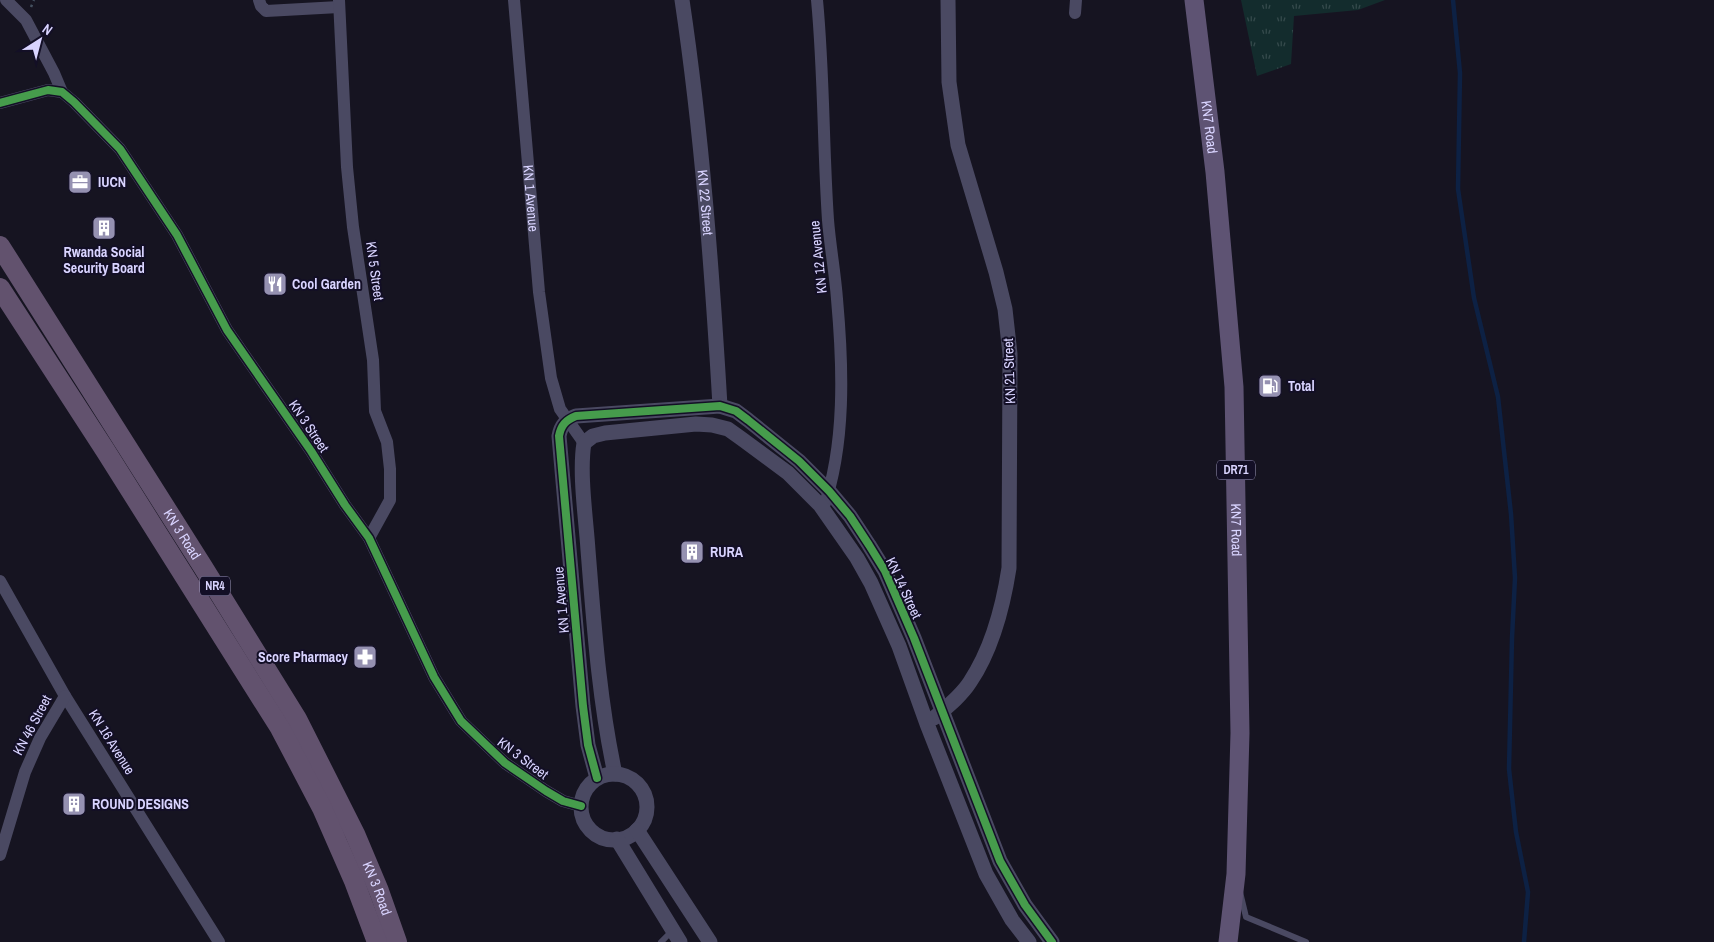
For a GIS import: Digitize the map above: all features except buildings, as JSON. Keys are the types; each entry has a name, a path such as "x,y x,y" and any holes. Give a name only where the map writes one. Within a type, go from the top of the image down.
{"highway":[{"name":"KN 3 Road","path":"0,246 203,567 296,719 355,834 380,891 397,942"},
{"name":"KN 3 Road","path":"0,288 105,450 280,728 322,808 354,881 377,942"}],"main road":[{"name":"KN7 Road","path":"1194,0 1215,172 1234,387 1240,733 1236,874 1228,942"}],"street":[{"path":"6,0 26,20 62,92"},
{"path":"259,0 266,11 339,3"},
{"name":"KN 1 Avenue","path":"514,0 540,292 554,387 560,409 567,420 563,424 559,436 583,706 588,745 597,778"},
{"name":"KN 22 Street","path":"682,0 700,136 711,261 720,406"},
{"name":"KN 12 Avenue","path":"817,0 823,81 829,222 837,299 840,354 839,436 829,491 823,509"},
{"name":"KN 21 Street","path":"927,724 970,683 982,661 1005,595 1009,568 1010,354 1005,309 996,272 958,145 949,82 948,0"},
{"path":"1074,13 1076,0"},
{"name":"KN 5 Street","path":"339,3 347,167 353,227 373,360 375,411 387,442 390,469 390,500 369,538"},
{"path":"0,103 48,90 62,92"},
{"name":"KN 3 Street","path":"62,92 120,149 177,235 228,330 369,538 434,677 460,721 506,763 563,800 581,806"},
{"path":"720,406 720,427"},
{"name":"KN 14 Street","path":"567,420 576,416 720,406 736,411 748,420 799,461 829,491 850,516 885,572 914,638 1000,861 1025,906 1052,942"},
{"path":"567,420 584,443 583,474 595,635 601,693 615,774"},
{"name":"KN 14 Street","path":"584,443 593,436 696,424 728,429 788,473 823,509 857,558 871,583 900,646 927,724 986,874 1012,920 1029,942"},
{"name":"KN 16 Avenue","path":"0,581 65,696 219,942"},
{"name":"KN 46 Street","path":"0,855 25,772 40,738 65,696"},
{"path":"615,774 634,781 642,789 646,799 647,810 644,821 638,830 618,839 606,838 596,834 583,817 581,806 583,795 588,786 597,778 615,774"},
{"path":"638,830 710,942"},
{"path":"618,839 676,936"}],"lane":[{"path":"1236,874 1246,917 1306,942"},
{"path":"661,942 676,936"}],"green space":[{"path":"1241,0 1385,0 1358,10 1294,16 1291,64 1257,76"}],"waterway":[{"path":"1453,0 1460,73 1458,189 1474,298 1498,397 1511,514 1515,578 1509,769 1516,832 1528,892 1524,942"}],"cycle path":[{"path":"0,103 48,90 62,92 120,149 177,235 227,330 369,538 434,677 461,721 505,763 563,801 581,806"},
{"path":"597,778 588,745 583,706 559,436 561,429 569,419 576,416 720,406 736,411 799,461 829,491 850,516 885,571 914,638 1000,861 1025,905 1052,942"}],"place":[{"name":"IUCN","path":"80,182"},
{"name":"Rwanda Social Security Board","path":"104,228"},
{"name":"Cool Garden","path":"275,284"},
{"name":"Total","path":"1270,386"},
{"name":"RURA","path":"692,552"},
{"name":"Score Pharmacy","path":"365,657"},
{"name":"ROUND DESIGNS","path":"74,804"}]}
